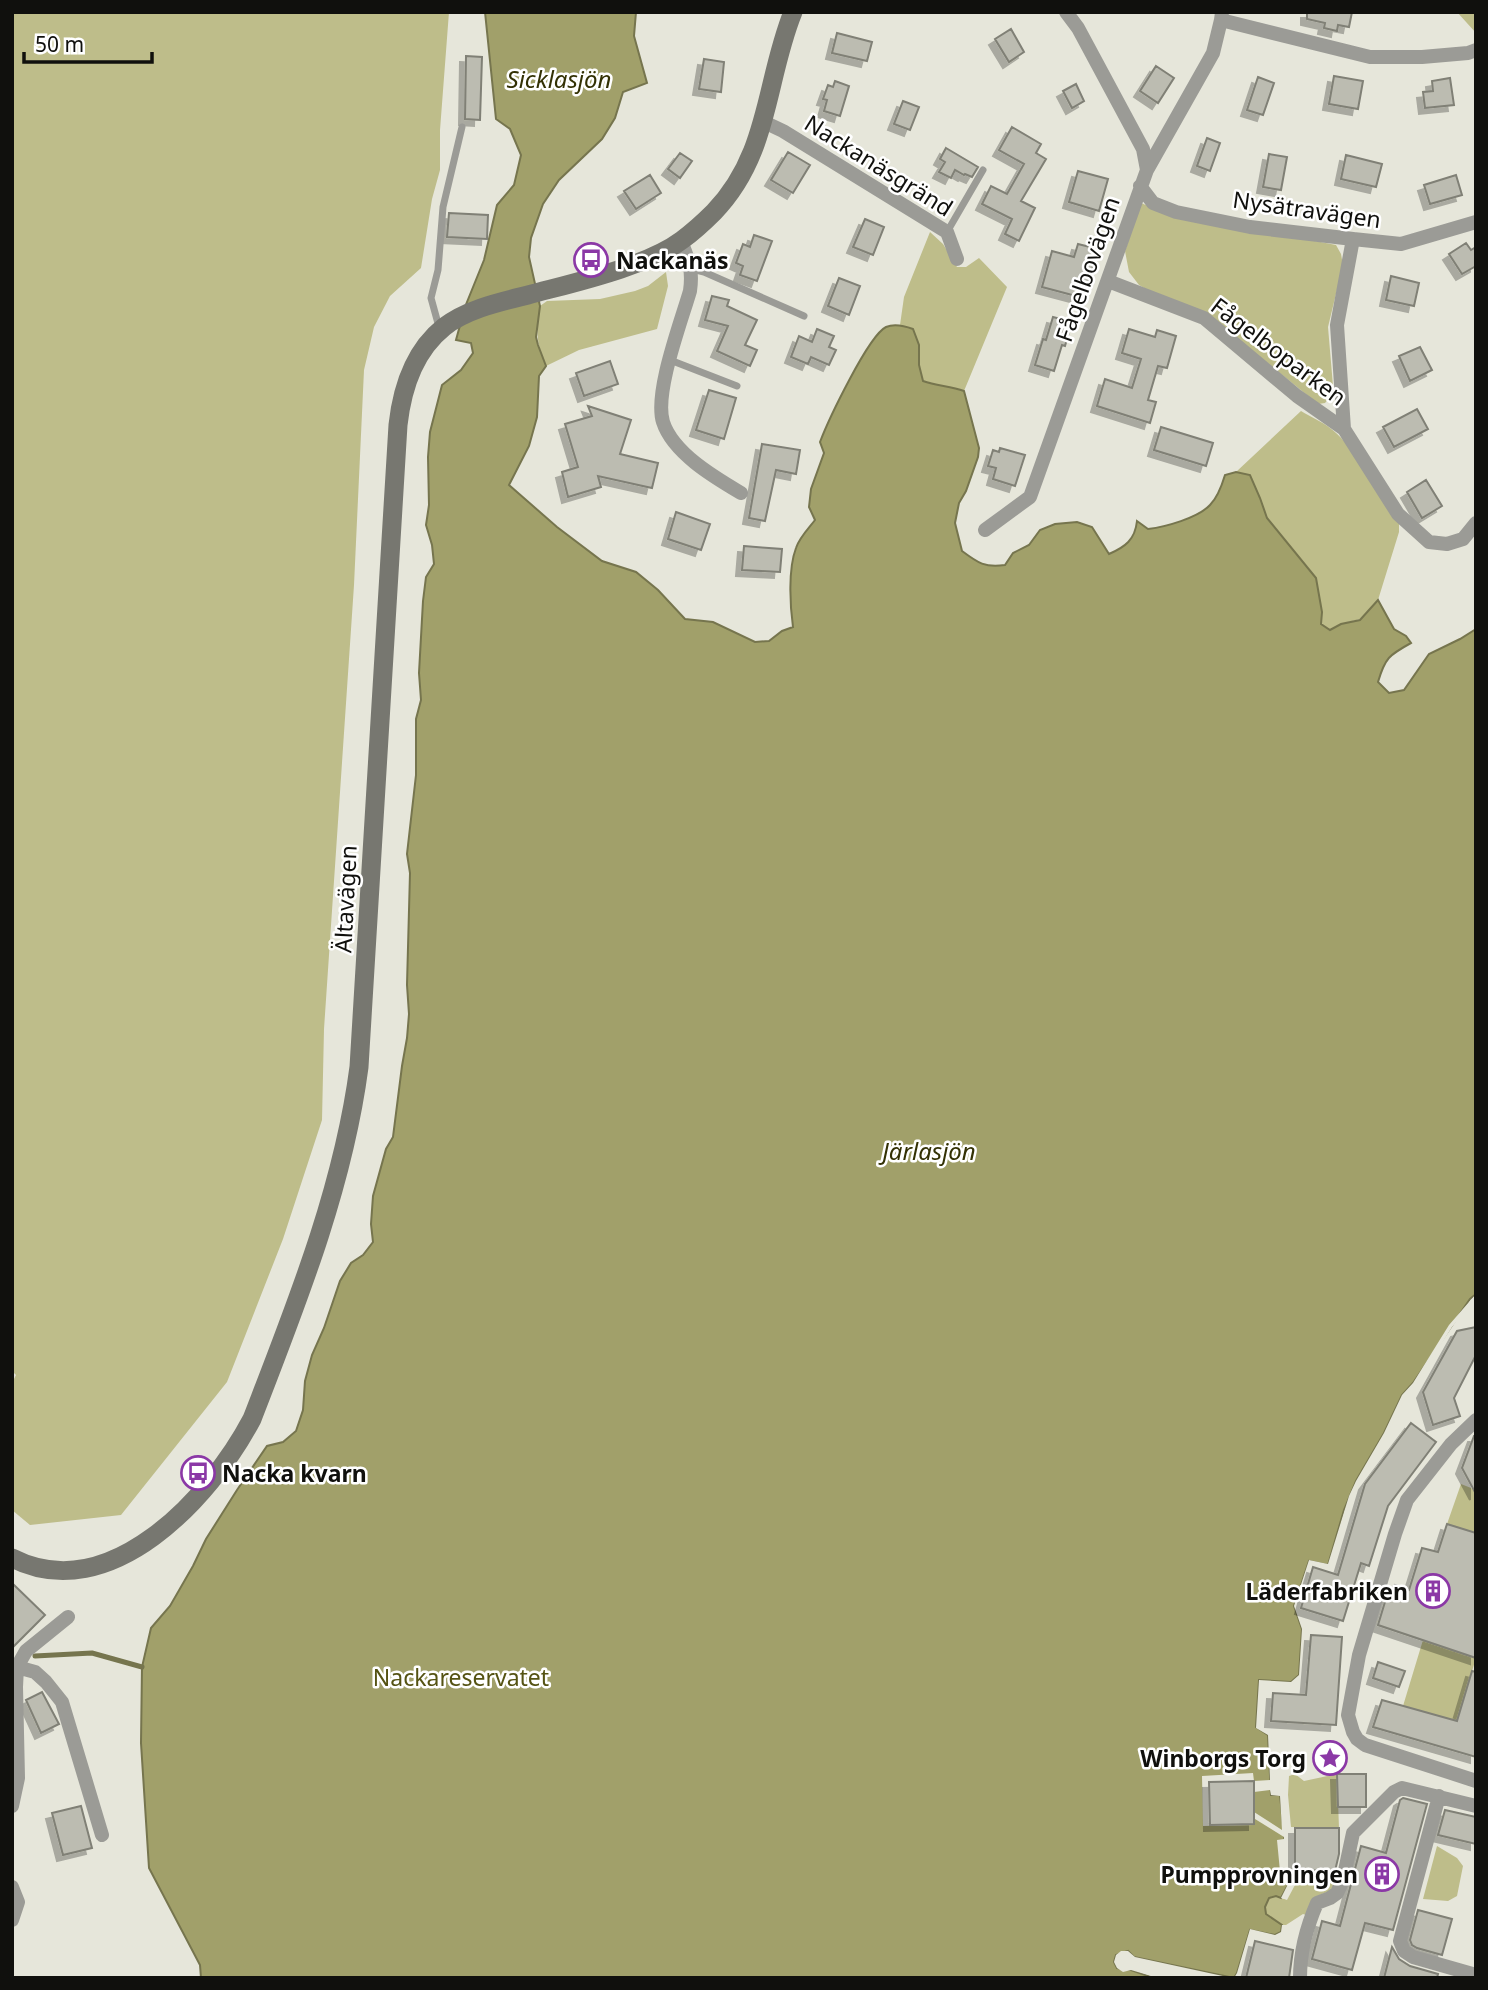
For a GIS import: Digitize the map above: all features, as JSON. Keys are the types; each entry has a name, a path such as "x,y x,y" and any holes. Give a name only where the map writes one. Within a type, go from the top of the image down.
{"main road":[{"name":"Ältavägen","path":"12,1558 36,1567 56,1570 83,1570 106,1563 153,1538 191,1501 225,1463 251,1419 318,1245 354,1109 359,1068 401,402 411,371 423,348 442,329 474,311 655,256 681,241 716,210 754,150 793,12"}],"street":[{"path":"1066,12 1143,149 1147,170"},
{"path":"1222,16 1370,57 1422,57 1476,50"},
{"name":"Fågelbovägen","path":"985,530 1030,497 1140,186 1213,53 1222,16"},
{"name":"Nackanäsgränd","path":"764,122 947,232 957,259"},
{"name":"Nysätravägen","path":"1140,186 1153,203 1175,212 1250,227 1353,239 1409,243 1476,222"},
{"name":"Fågelboparken","path":"1344,429 1337,325 1353,239"},
{"path":"681,241 692,269 690,291 661,395 662,420 667,431 690,459 741,493"},
{"name":"Fågelboparken","path":"1108,281 1204,318 1297,396 1344,429 1398,514 1429,542 1447,544 1463,539 1476,523"},
{"path":"1476,1420 1451,1444 1407,1500 1359,1655 1348,1715 1353,1732 1365,1745 1476,1781"},
{"path":"12,1806 18,1778 17,1667 26,1651 68,1617"},
{"path":"17,1667 35,1672 62,1702 102,1835"},
{"path":"1300,1978 1300,1963 1311,1915 1317,1903 1337,1893 1343,1880 1353,1833 1394,1792 1402,1788 1476,1806"},
{"path":"1438,1796 1400,1941 1404,1951 1412,1957 1476,1975"},
{"path":"12,1887 18,1902 12,1920"}],"lane":[{"path":"442,329 430,298 438,270 443,207 462,127"},
{"path":"947,232 983,170"},
{"path":"692,269 804,316"},
{"path":"670,360 737,386"}],"shaded area":[{"path":"12,12 449,12 440,130 440,170 432,199 421,268 390,296 374,327 364,370 354,585 324,1029 322,1120 283,1239 227,1382 121,1515 30,1525 12,1510 12,1383 16,1375 12,1371"},
{"path":"1457,12 1476,12 1476,33"},
{"path":"1141,203 1160,211 1336,245 1343,265 1328,327 1333,386 1331,396 1325,403 1318,404 1206,313 1158,296 1139,285 1129,272 1125,251"},
{"path":"930,232 943,244 957,267 966,267 979,258 1007,287 964,391 923,381 919,365 919,345 913,329 900,325 904,297"},
{"path":"666,272 668,286 657,329 579,350 546,366 538,337 540,306 547,301 600,299 635,291 648,286"},
{"path":"1301,411 1330,428 1348,446 1399,521 1399,532 1378,600 1360,619 1329,630 1321,624 1322,612 1308,567 1267,518 1250,476 1236,472"},
{"path":"1461,1484 1476,1490 1476,1533 1447,1524"},
{"path":"1423,1640 1476,1658 1457,1721 1403,1706"},
{"path":"1295,1774 1304,1781 1337,1774 1339,1828 1291,1827 1289,1776"},
{"path":"1437,1846 1457,1858 1463,1866 1457,1896 1448,1901 1423,1899"},
{"path":"1295,1870 1339,1871 1339,1877 1330,1892 1314,1899 1306,1915 1282,1925 1266,1914 1265,1907 1269,1898 1276,1896 1287,1900 1295,1885"}],"water":[{"name":"Järlasjön","path":"485,12 636,12 634,36 647,83 623,92 615,118 602,139 559,180 543,204 531,238 529,257 540,306 536,337 546,366 539,376 537,417 529,446 509,485 557,527 602,561 636,572 658,590 685,619 713,622 755,642 769,641 793,627 793,557 797,544 815,520 809,507 811,489 824,453 820,442 849,380 869,346 886,327 896,325 913,329 919,345 919,365 923,381 964,391 979,448 966,491 959,503 955,523 962,551 977,561 992,566 1005,565 1013,553 1029,545 1040,530 1055,524 1077,522 1092,527 1109,554 1128,542 1137,521 1148,529 1155,528 1181,521 1205,510 1215,498 1225,475 1236,472 1250,475 1267,518 1316,578 1322,612 1321,624 1330,630 1341,624 1360,620 1378,600 1394,629 1406,636 1411,643 1393,654 1383,667 1378,682 1389,693 1404,690 1429,654 1476,629 1476,1294 1402,1395 1356,1481 1344,1510 1328,1565 1309,1561 1294,1606 1302,1629 1299,1675 1291,1682 1259,1680 1256,1727 1268,1735 1271,1795 1280,1795 1289,1883 1281,1898 1269,1898 1265,1907 1266,1914 1282,1925 1281,1932 1275,1935 1250,1930 1234,1978 1134,1957 1128,1951 1116,1955 1114,1962 1117,1968 1154,1978 201,1978 200,1965 149,1868 141,1743 142,1667 151,1628 170,1606 206,1539 267,1446 283,1442 296,1431 303,1410 305,1381 312,1355 340,1281 351,1263 363,1255 373,1242 373,1196 386,1149 393,1137 409,1014 407,985 410,873 407,854 416,775 416,719 421,700 419,673 423,601 426,577 434,564 426,525 429,505 430,432 442,385 461,370 473,353 471,343 456,340 465,307 484,260 497,205 514,185 521,155 510,129 496,119"}],"pier":[{"path":"1476,1294 1476,1299 1452,1327 1416,1385 1405,1397 1387,1435 1359,1482 1347,1511 1331,1567 1311,1565 1298,1606 1306,1629 1302,1677 1291,1686 1262,1684 1260,1726 1271,1734 1274,1792 1281,1792 1283,1795 1292,1883 1284,1899 1281,1898 1289,1882 1281,1882 1277,1840 1284,1837 1255,1819 1254,1825 1203,1826 1202,1776 1253,1773 1254,1781 1270,1780 1268,1735 1256,1728 1259,1680 1291,1682 1299,1675 1302,1629 1294,1606 1309,1560 1328,1564 1356,1481 1402,1395 1413,1383 1449,1325","holes":["1270,1790 1271,1795 1280,1796 1282,1830 1254,1812 1254,1792"]},
{"path":"1282,1925 1286,1925 1284,1934 1275,1939 1252,1933 1241,1975 1234,1978 1250,1929 1275,1935 1281,1932"},
{"path":"1121,1951 1128,1951 1135,1957 1232,1978 1215,1978 1134,1961 1125,1954 1118,1960 1121,1967 1131,1967 1158,1978 1131,1970 1123,1972 1114,1962"}],"building":[{"path":"1307,12 1352,12 1349,27 1338,25 1337,31 1324,28 1325,23 1307,19"},
{"path":"1011,29 1024,52 1009,62 995,39"},
{"path":"837,33 872,42 867,61 832,53"},
{"path":"466,56 482,57 480,120 465,119"},
{"path":"704,59 724,62 721,92 699,89"},
{"path":"1156,66 1174,78 1158,103 1140,91"},
{"path":"1334,76 1363,81 1358,109 1329,104"},
{"path":"1258,77 1274,83 1263,115 1247,110"},
{"path":"1450,78 1454,105 1425,108 1423,92 1433,91 1432,81"},
{"path":"835,81 849,86 840,116 824,111 827,100 823,99 828,85 833,87"},
{"path":"1076,84 1084,101 1072,108 1063,91"},
{"path":"903,101 919,107 910,130 894,124"},
{"path":"1012,127 1041,144 1036,153 1046,159 1021,201 1035,208 1019,241 1005,234 1012,219 982,204 991,186 1007,194 1024,164 999,150"},
{"path":"1207,138 1220,143 1210,171 1197,166"},
{"path":"946,148 978,167 972,177 955,170 951,178 939,172 945,162 940,159"},
{"path":"788,152 810,165 793,193 771,180"},
{"path":"680,153 692,161 680,178 668,169"},
{"path":"1269,154 1287,157 1281,190 1263,187"},
{"path":"1346,155 1382,164 1376,187 1341,179"},
{"path":"1078,171 1108,179 1099,211 1069,202"},
{"path":"650,175 661,193 636,209 624,191"},
{"path":"1456,175 1462,195 1430,204 1424,185"},
{"path":"449,213 488,215 487,239 447,237"},
{"path":"865,219 884,227 873,255 853,247"},
{"path":"754,235 772,241 757,281 740,275 743,266 736,263 743,244 750,247"},
{"path":"1466,243 1471,250 1476,247 1476,266 1462,274 1449,254"},
{"path":"1078,244 1098,249 1088,284 1080,282 1076,296 1042,287 1052,251 1074,257"},
{"path":"1391,276 1419,283 1414,306 1386,300"},
{"path":"839,278 860,286 849,315 828,306"},
{"path":"712,296 729,300 727,306 757,320 745,345 757,350 750,366 717,351 728,326 705,320"},
{"path":"1053,317 1072,322 1054,371 1035,365"},
{"path":"817,329 834,336 829,347 836,350 829,365 811,357 808,364 791,357 799,336 812,342"},
{"path":"1129,329 1155,337 1157,330 1176,336 1167,368 1158,366 1148,400 1156,402 1150,423 1097,406 1105,379 1132,388 1141,359 1122,353"},
{"path":"1420,347 1432,370 1410,381 1399,356"},
{"path":"610,361 618,384 584,396 576,373"},
{"path":"709,390 736,398 724,439 696,430"},
{"path":"588,406 631,420 620,454 658,463 652,488 598,476 601,487 568,497 562,472 578,467 565,424 592,416"},
{"path":"1417,409 1428,429 1394,447 1383,427"},
{"path":"1161,427 1213,443 1206,466 1154,450"},
{"path":"762,444 800,450 796,474 776,470 765,521 749,518"},
{"path":"1000,448 1025,455 1015,486 993,479 996,468 988,466 993,450 999,452"},
{"path":"1426,480 1442,506 1422,518 1407,492"},
{"path":"676,512 710,524 701,550 668,539"},
{"path":"744,546 782,549 780,572 742,570"},
{"path":"1476,1327 1476,1355 1454,1398 1460,1416 1433,1425 1423,1392 1457,1331"},
{"path":"1411,1423 1436,1442 1388,1506 1369,1566 1361,1563 1343,1621 1301,1608 1313,1567 1338,1575 1365,1484"},
{"path":"1476,1436 1476,1494 1462,1468"},
{"name":"Läderfabriken","path":"1447,1524 1476,1533 1476,1658 1378,1625 1388,1592 1395,1585 1409,1590 1422,1548 1438,1552"},
{"path":"12,1583 45,1615 12,1648"},
{"path":"1311,1635 1342,1637 1336,1725 1271,1721 1273,1693 1306,1695"},
{"path":"1378,1662 1405,1671 1399,1687 1373,1678"},
{"path":"1472,1671 1476,1672 1476,1757 1373,1727 1382,1700 1457,1721"},
{"path":"42,1692 59,1724 41,1733 26,1700"},
{"path":"1337,1774 1366,1774 1366,1807 1338,1807"},
{"path":"1254,1781 1254,1824 1210,1825 1209,1782"},
{"name":"Pumpprovningen","path":"1403,1798 1427,1804 1393,1930 1365,1923 1352,1970 1312,1959 1322,1921 1340,1926 1361,1846 1386,1853 1400,1800"},
{"path":"81,1806 92,1848 63,1855 52,1813"},
{"path":"1445,1810 1476,1817 1476,1844 1438,1835"},
{"path":"1295,1828 1339,1828 1339,1854 1335,1871 1295,1870"},
{"path":"1418,1910 1452,1919 1442,1955 1412,1945 1410,1940"},
{"path":"1255,1941 1293,1950 1289,1978 1246,1978"},
{"path":"1392,1947 1399,1959 1410,1966 1438,1974 1437,1978 1384,1978"}],"waterway":[{"path":"35,1656 92,1653 142,1667"}],"place":[{"name":"Nackanäs","path":"591,260"},
{"name":"Nacka kvarn","path":"198,1473"},
{"name":"Läderfabriken","path":"1433,1591"},
{"name":"Winborgs Torg","path":"1330,1758"},
{"name":"Pumpprovningen","path":"1382,1874"}],"water label":[{"name":"Sicklasjön","path":"559,78"}],"park label":[{"name":"Nackareservatet","path":"461,1677"}]}
